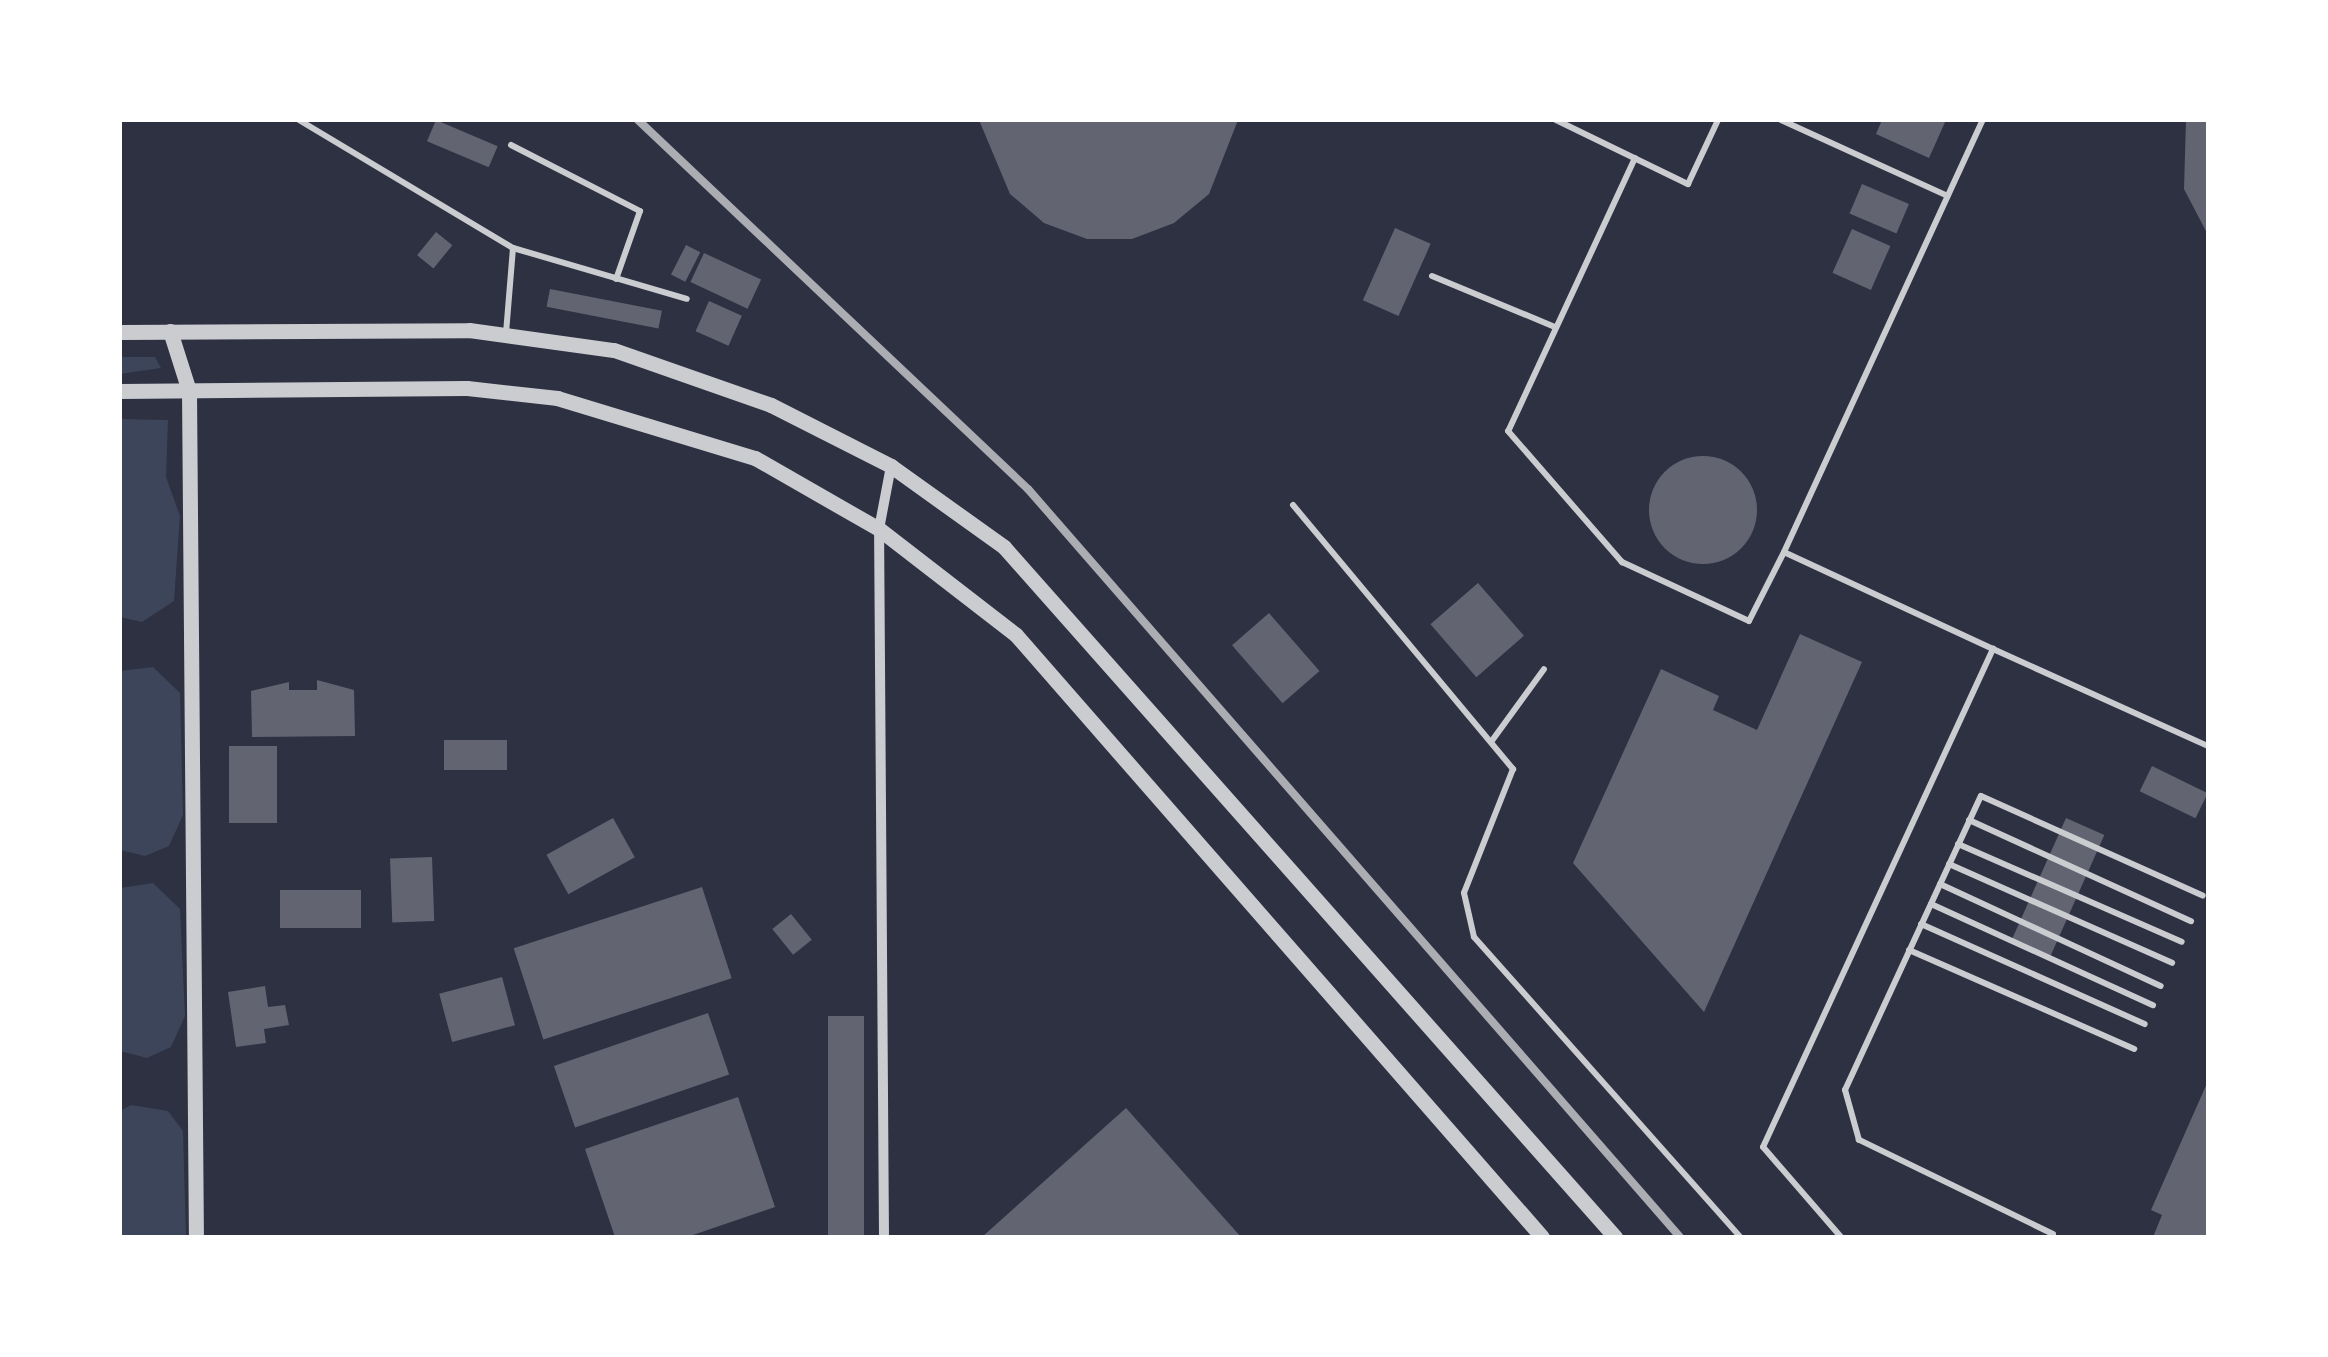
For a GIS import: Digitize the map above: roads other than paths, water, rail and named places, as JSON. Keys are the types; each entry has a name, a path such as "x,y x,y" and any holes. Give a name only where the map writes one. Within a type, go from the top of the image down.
{"street":[{"path":"120,332 506,335 671,367 891,466 1004,547 1616,1237"},
{"path":"170,332 190,391 196,1237"},
{"path":"120,391 467,388 557,398 755,458 879,529 1016,635 1542,1237"},
{"path":"884,1237 879,529 891,466"}],"lane":[{"path":"299,120 512,248 687,299"},
{"path":"1556,120 1688,184 1718,120"},
{"path":"1781,120 1948,196"},
{"path":"1634,158 1508,431 1622,562 1749,621 1983,120"},
{"path":"511,145 640,211 616,278"},
{"path":"506,335 512,248"},
{"path":"1432,276 1554,327"},
{"path":"1292,505 1513,769 1464,893 1463,918 1740,1237"},
{"path":"1784,552 2208,746"},
{"path":"1841,1237 1764,1147 1993,649"},
{"path":"1491,742 1544,669"},
{"path":"2053,1234 1860,1140 1844,1110 1909,950 1981,796 2203,896"},
{"path":"1969,820 2192,921"},
{"path":"1958,844 2182,942"},
{"path":"1949,864 2172,963"},
{"path":"1940,884 2162,986"},
{"path":"1931,904 2153,1004"},
{"path":"1921,924 2145,1024"},
{"path":"1909,950 2134,1049"}],"railway":[{"path":"638,120 1028,489 1680,1237"}]}
